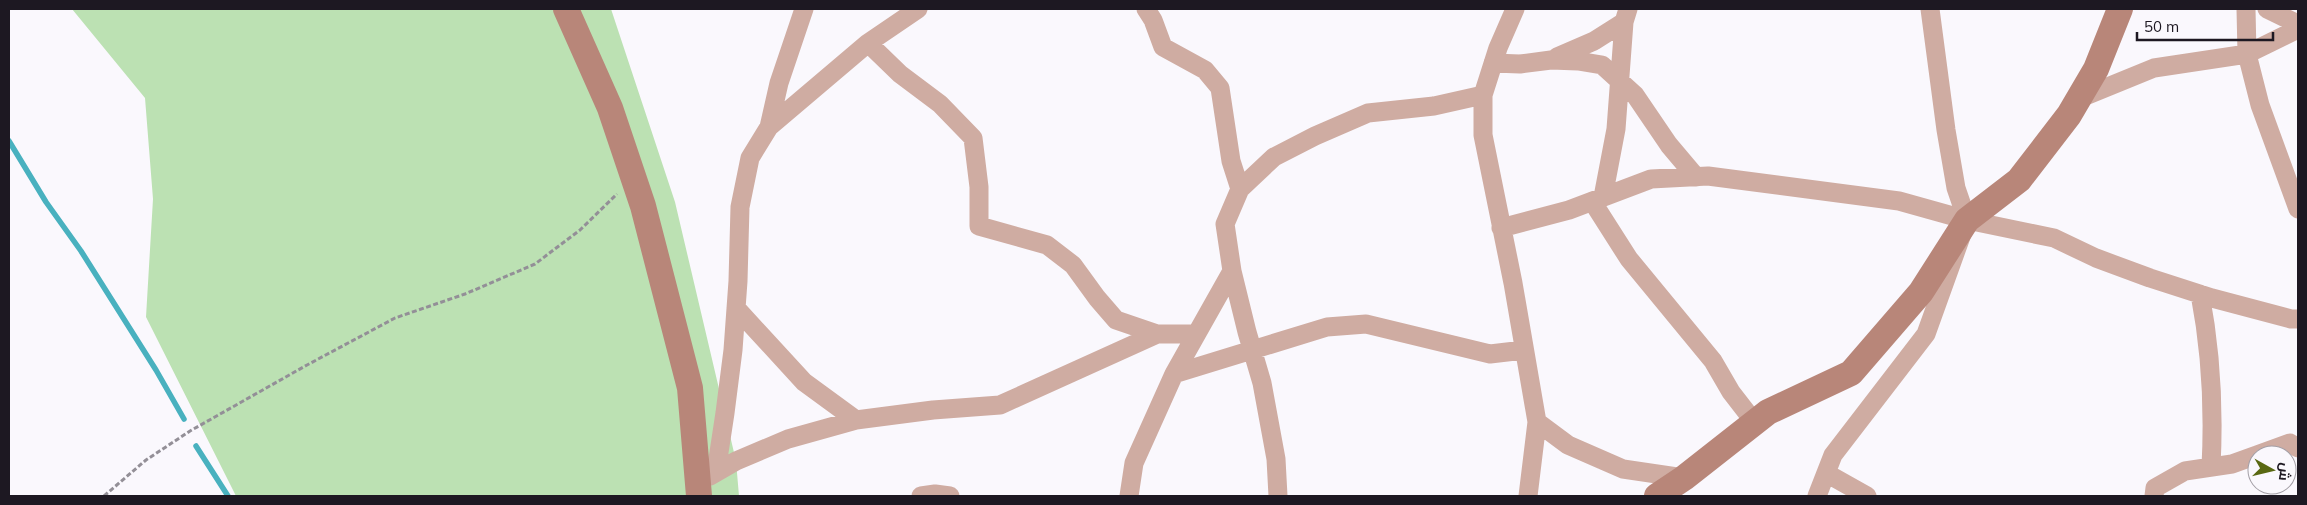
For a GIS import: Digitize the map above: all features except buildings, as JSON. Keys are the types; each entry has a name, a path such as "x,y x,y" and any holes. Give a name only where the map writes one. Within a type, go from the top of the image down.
{"street":[{"path":"566,9 610,108 643,206 690,388 704,487"},
{"path":"769,127 779,83 804,9"},
{"path":"704,487 725,413 736,308 740,207 750,158 769,127 868,43 918,9"},
{"path":"1515,9 1493,63 1483,95 1483,135 1537,422 1528,496"},
{"path":"1817,496 1833,455 1926,334 1967,220 1956,188 1930,9"},
{"path":"1657,496 1684,478 1768,412 1851,373 1921,292 1967,220 2019,180 2069,115 2096,69 2120,9"},
{"path":"2246,9 2247,54 2260,105 2298,209"},
{"path":"2267,9 2298,24"},
{"path":"1151,13 1163,47 1205,70 1220,88 1231,161 1240,189"},
{"path":"1551,60 1594,41 1626,15"},
{"path":"1626,15 1616,129 1598,199 1629,259 1714,361 1731,392 1755,423"},
{"path":"2078,100 2154,68 2247,54 2298,30"},
{"path":"868,43 900,74 940,104 973,138 979,188 980,226 1047,245 1073,265 1116,320 1157,334 1196,334"},
{"path":"1493,63 1520,64 1551,60 1578,61 1602,65 1635,95 1669,145 1696,177"},
{"path":"1278,496 1276,459 1264,392 1232,271 1225,224 1240,189 1274,157 1368,114 1434,106 1483,95"},
{"path":"1501,228 1568,210 1651,179 1708,176 1899,201 1967,220 2054,238 2105,261 2200,294 2298,319"},
{"path":"1129,496 1134,463 1174,374 1232,271"},
{"path":"2200,294 2206,327 2214,422 2211,467"},
{"path":"736,308 804,382 856,420"},
{"path":"1174,374 1327,327 1366,324 1490,354 1524,350"},
{"path":"704,487 736,461 788,439 856,420 934,410 1000,405 1157,334"},
{"path":"1537,422 1568,445 1623,469 1684,478"},
{"path":"2154,496 2155,488 2185,471 2232,464 2247,459"},
{"path":"1826,473 1866,496"},
{"path":"921,496 934,494 950,496"}],"path":[{"path":"104,496 146,460 190,431 307,365 395,318 465,294 535,264 580,230 634,178"}],"green space":[{"path":"72,9 611,9 675,202 736,461 739,496 236,496 146,317 153,199 145,98"}],"waterway":[{"path":"9,141 46,202 81,251 156,370 184,419"},
{"path":"196,446 228,496"}]}
